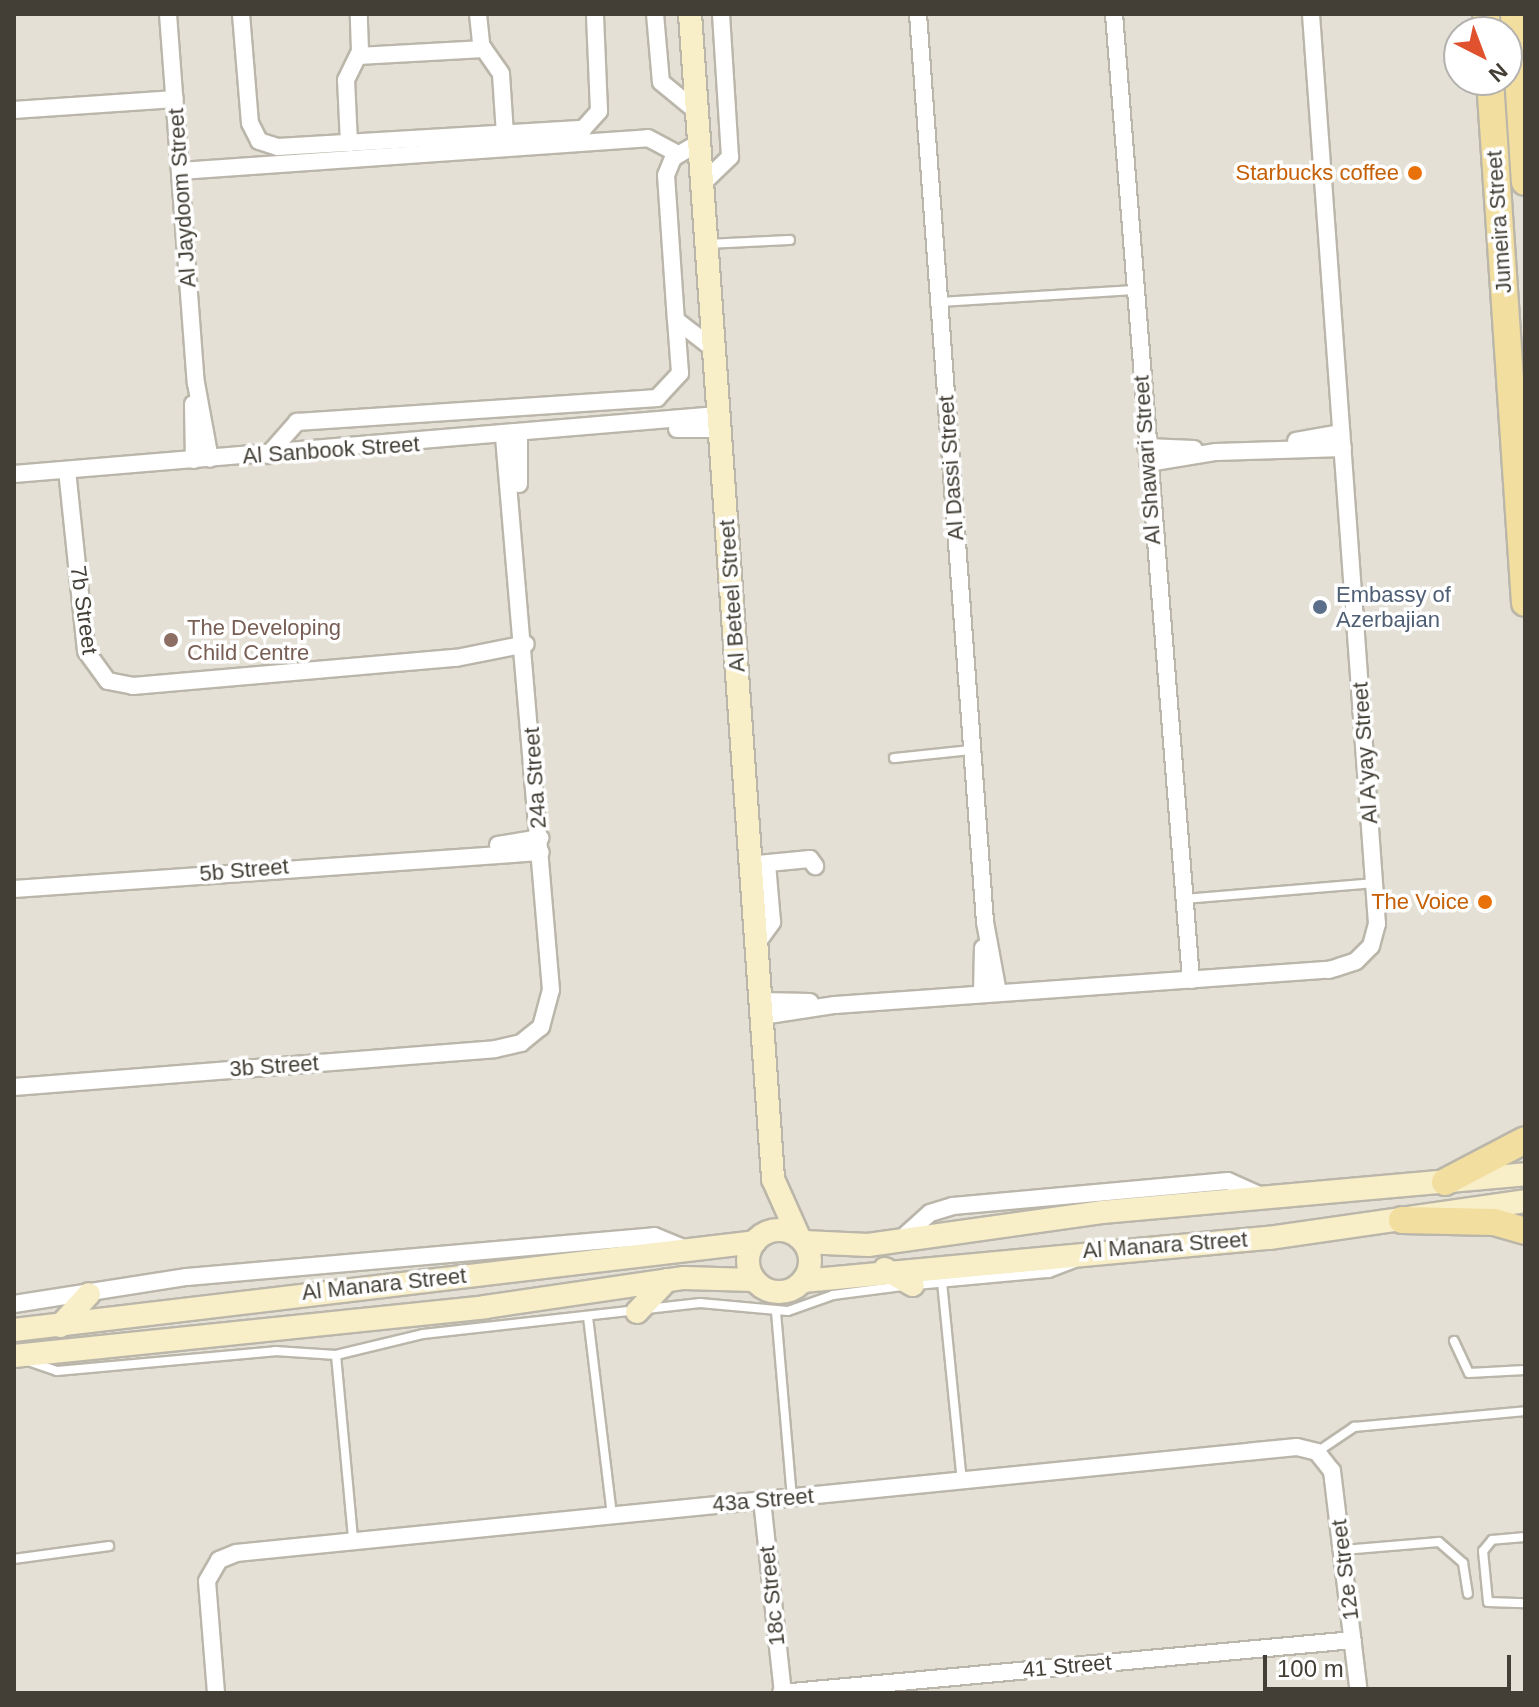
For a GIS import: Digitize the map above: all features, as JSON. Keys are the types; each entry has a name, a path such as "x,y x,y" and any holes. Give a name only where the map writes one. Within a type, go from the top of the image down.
{"main road":[{"name":"Al Beteel Street","path":"690,14 718,422 759,864 757,943 773,1179 757,1240"},
{"name":"Jumeira Street","path":"1514,14 1523,107 1525,179"},
{"name":"Jumeira Street","path":"1491,96 1525,603"},
{"path":"1445,1182 1493,1163 1525,1140"},
{"name":"Al Manara Street","path":"802,1240 898,1241 1075,1215 1525,1174"},
{"name":"Al Beteel Street","path":"773,1179 802,1240"},
{"name":"Al Manara Street","path":"803,1281 885,1269 1402,1220 1525,1201"},
{"path":"1402,1220 1494,1222 1525,1231"},
{"path":"775,1230 802,1240 810,1262 803,1281 778,1292 754,1280 748,1260 757,1240 775,1230"},
{"name":"Al Manara Street","path":"14,1330 692,1252 757,1240"},
{"path":"885,1269 913,1285"},
{"path":"637,1312 667,1280"},
{"name":"Al Manara Street","path":"16,1355 465,1310 667,1280 754,1280"},
{"path":"60,1326 89,1294"}],"street":[{"name":"Al Jaydoom Street","path":"168,14 202,460"},
{"path":"241,14 250,123 259,141 349,143 583,129 596,119 595,14"},
{"path":"349,143 346,80 358,56 359,14"},
{"path":"478,14 484,49 501,74 505,134"},
{"path":"655,14 661,82 696,111"},
{"path":"700,186 730,157 721,14"},
{"name":"Al Dassi Street","path":"918,14 990,994"},
{"name":"Al Shawari Street","path":"1114,14 1185,980"},
{"name":"Al A'yay Street","path":"762,1009 1185,980 1356,961 1376,936 1311,14"},
{"path":"358,56 484,49"},
{"path":"14,110 175,99"},
{"path":"180,171 648,138 678,154"},
{"path":"268,455 297,422 616,402 657,398 672,388 681,364 666,175 678,154 698,143"},
{"path":"676,320 715,350"},
{"path":"616,402 646,426"},
{"name":"Al Sanbook Street","path":"14,474 718,422"},
{"name":"24a Street","path":"512,436 551,990 532,1037"},
{"path":"1147,455 1342,440"},
{"name":"7b Street","path":"67,470 86,651 108,681 133,686 526,651"},
{"name":"5b Street","path":"14,889 540,845"},
{"path":"759,864 810,859 815,866"},
{"name":"3b Street","path":"14,1087 495,1049 532,1037"},
{"path":"14,1304 187,1277 654,1236 692,1252"},
{"name":"43a Street","path":"216,1693 206,1589 213,1567 236,1553 1286,1447 1317,1452"},
{"name":"12e Street","path":"1317,1452 1332,1471 1359,1693"},
{"name":"18c Street","path":"762,1500 782,1693"},
{"name":"41 Street","path":"782,1693 1353,1640"}],"lane":[{"path":"706,244 790,240"},
{"path":"939,302 1135,290"},
{"path":"894,758 972,750"},
{"path":"1180,902 1374,883"},
{"path":"16,1355 34,1369 57,1371 275,1351 336,1355 423,1334 726,1303 776,1312 849,1292 1061,1271 1086,1250"},
{"path":"942,1282 962,1481"},
{"path":"776,1312 792,1498"},
{"path":"588,1317 612,1514"},
{"path":"1454,1341 1469,1373 1525,1370"},
{"path":"336,1355 353,1540"},
{"path":"1317,1452 1354,1427 1525,1411"},
{"path":"1525,1537 1492,1540 1483,1551 1488,1602 1525,1603"},
{"path":"1343,1550 1439,1542 1463,1563 1468,1594"},
{"path":"14,1559 109,1546"}],"shaded area":[{"path":"14,14 1525,14 1525,1693 14,1693"}],"place":[{"name":"Starbucks coffee","path":"1415,173"},
{"name":"Embassy of Azerbajian","path":"1320,607"},
{"name":"The Developing Child Centre","path":"171,640"},
{"name":"The Voice","path":"1485,902"}]}
